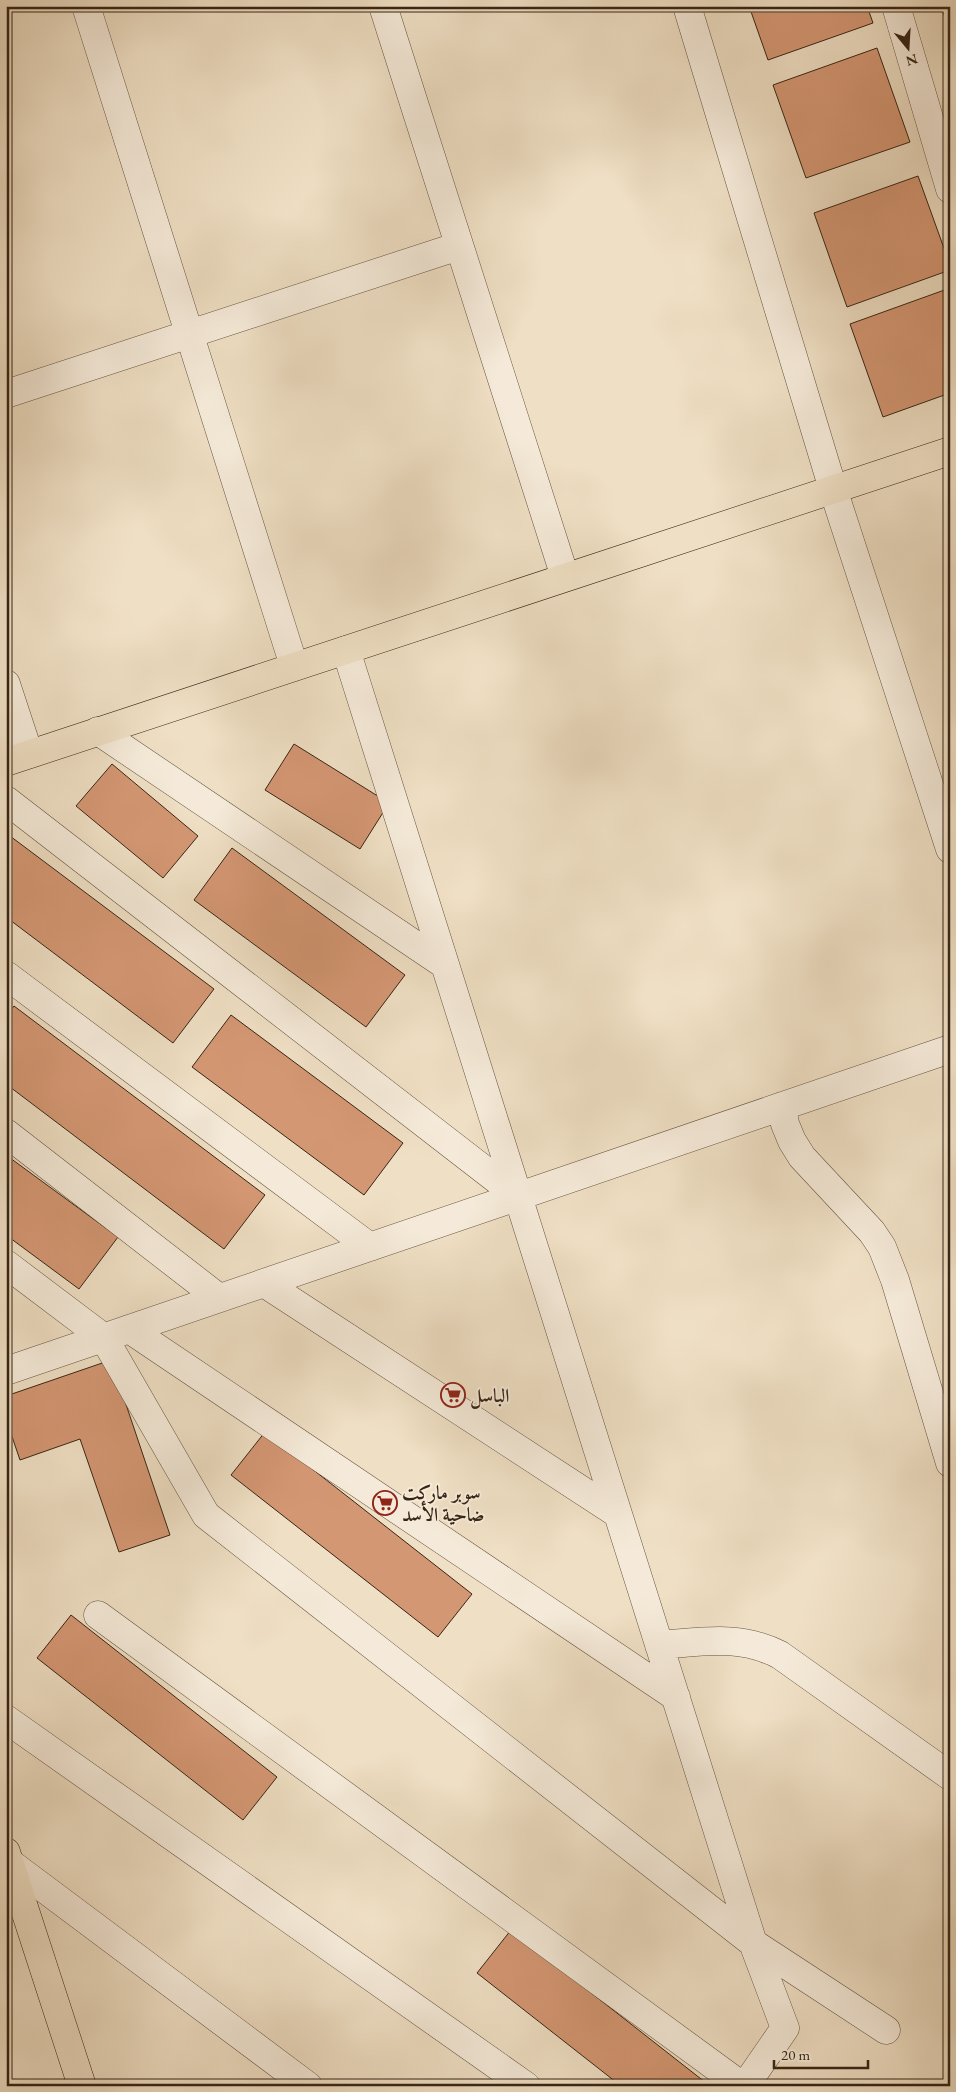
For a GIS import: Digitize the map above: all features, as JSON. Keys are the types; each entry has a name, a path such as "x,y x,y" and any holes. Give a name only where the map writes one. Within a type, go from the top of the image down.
{"main road":[{"path":"18,758 950,450"},
{"path":"7,1859 84,2082"}],"street":[{"path":"86,6 294,666"},
{"path":"383,6 565,577"},
{"path":"687,6 833,489 950,849"},
{"path":"896,6 950,188"},
{"path":"6,394 459,246"},
{"path":"98,1615 744,2086 785,2028 753,1943 346,650"},
{"path":"6,684 18,758"},
{"path":"98,731 445,965"},
{"path":"6,800 518,1196"},
{"path":"6,975 370,1247"},
{"path":"6,1371 950,1049"},
{"path":"782,1106 785,1124 792,1141 802,1157 872,1232 882,1246 895,1280 950,1463"},
{"path":"6,1132 219,1298"},
{"path":"6,1264 116,1333 676,1697"},
{"path":"264,1283 618,1514"},
{"path":"116,1333 206,1515 753,1943 886,2030"},
{"path":"659,1645 733,1640 765,1648 780,1655 950,1776"},
{"path":"6,1719 526,2086"},
{"path":"7,1859 308,2086"}],"building":[{"path":"749,6 867,6 873,23 768,60"},
{"path":"941,6 950,6 950,32"},
{"path":"877,48 910,142 806,178 773,85"},
{"path":"918,176 950,265 950,270 847,307 814,213"},
{"path":"950,288 950,393 883,417 850,324"},
{"path":"294,744 389,803 360,849 265,790"},
{"path":"112,764 198,836 163,878 76,806"},
{"path":"6,833 214,989 173,1043 6,917"},
{"path":"232,848 405,975 366,1027 194,900"},
{"path":"14,1006 265,1195 224,1249 6,1084 6,1016"},
{"path":"231,1015 403,1143 364,1195 192,1067"},
{"path":"6,1155 118,1237 79,1289 6,1235"},
{"path":"111,1360 170,1535 119,1552 80,1439 20,1460 6,1419 6,1396"},
{"path":"265,1432 472,1594 438,1637 231,1475"},
{"path":"71,1615 277,1777 243,1820 37,1658"},
{"path":"511,1930 710,2086 621,2086 477,1973"}],"place":[{"name":"الباسل","path":"453,1395"},
{"name":"سوبر ماركت ضاحية الأسد","path":"385,1503"}]}
